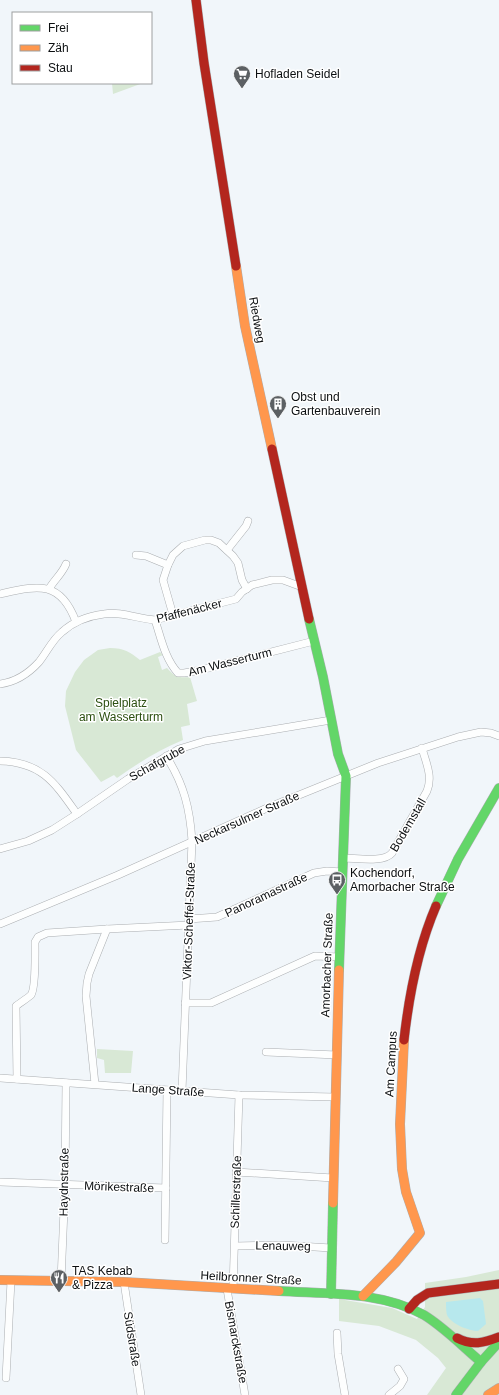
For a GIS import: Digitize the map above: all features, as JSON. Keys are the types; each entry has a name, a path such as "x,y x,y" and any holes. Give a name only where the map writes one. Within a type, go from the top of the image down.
{"main road":[{"name":"Riedweg","path":"196,0 204,63 245,326 314,641"},
{"name":"Amorbacher Straße","path":"314,641 323,676 338,754 346,776 339,957 331,1294"},
{"name":"Am Campus","path":"480,823 499,788"},
{"name":"Am Campus","path":"363,1296 396,1262 420,1233 406,1192 403,1178 400,1139 401,1075 404,1028 415,969 434,912 457,859 499,797"},
{"name":"Heilbronner Straße","path":"0,1280 124,1282 363,1296 409,1309 431,1320 481,1362"},
{"path":"409,1309 422,1295 428,1293 499,1284"},
{"path":"440,1327 465,1343 478,1345 499,1336"},
{"path":"456,1395 481,1362 499,1342"},
{"path":"488,1395 499,1388"}],"street":[{"path":"227,550 246,526 248,521"},
{"path":"172,616 163,580 173,555 183,546 205,540 211,540 219,543 238,563 242,580 247,589"},
{"path":"136,555 146,556 168,565"},
{"path":"49,589 66,564"},
{"name":"Pfaffenäcker","path":"0,684 25,675 40,662 61,632 76,622 93,616 114,613 146,620 155,620 236,599 242,592 252,585 272,580 283,580 302,587"},
{"path":"0,594 31,587 49,589 63,599 71,610 76,622"},
{"name":"Am Wasserturm","path":"155,620 173,668 178,673 184,674 314,641"},
{"name":"Schafgrube","path":"0,850 28,841 52,830 128,779 179,749 205,741 331,720"},
{"name":"Neckarsulmer Straße","path":"0,924 118,875 267,808 378,763 458,737 481,732 499,736"},
{"name":"Bodemstall","path":"343,858 380,859 389,857 392,853 425,796 430,784 430,775 422,748"},
{"name":"Viktor-Scheffel-Straße","path":"166,756 179,777 187,802 191,824 192,842 182,1091"},
{"path":"0,761 27,765 44,774 59,789 77,814"},
{"name":"Panoramastraße","path":"17,1079 16,1006 22,1000 30,996 33,989 35,942 38,937 47,933 189,922 217,917 314,873 327,871 342,872"},
{"path":"95,1084 86,996 87,983 107,929"},
{"path":"185,1003 211,1003 315,956 339,957"},
{"path":"266,1052 337,1055"},
{"name":"Lange Straße","path":"0,1078 239,1095 335,1097"},
{"name":"Haydnstraße","path":"61,1281 65,1185 66,1082"},
{"name":"Mörikestraße","path":"165,1240 167,1090"},
{"name":"Schillerstraße","path":"230,1289 234,1246 239,1095"},
{"path":"236,1172 333,1178"},
{"name":"Mörikestraße","path":"0,1182 166,1188"},
{"name":"Lenauweg","path":"234,1246 283,1245 331,1248"},
{"path":"6,1378 11,1281"},
{"name":"Südstraße","path":"124,1282 141,1395"},
{"name":"Bismarckstraße","path":"230,1289 245,1395"},
{"path":"337,1334 338,1354 345,1395"},
{"path":"389,1395 400,1386 404,1378 398,1369"}],"green space":[{"path":"112,84 140,84 113,94"},
{"name":"Spielplatz am Wasserturm","path":"110,648 126,651 140,660 160,652 163,655 158,657 162,670 167,668 177,676 190,677 197,701 187,704 190,725 181,727 183,740 149,757 117,778 114,775 101,782 76,750 65,706 66,691 75,672 84,660 98,650"},
{"path":"97,1049 133,1051 131,1073 105,1073 104,1060 97,1058"},
{"path":"499,1270 499,1395 427,1395 446,1368 438,1358 416,1340 379,1326 339,1321 339,1299 392,1308 417,1319 425,1307 425,1283"}],"water":[{"path":"480,1298 483,1301 486,1324 478,1331 470,1330 461,1326 452,1321 447,1315 446,1302"}],"traffic: fast":[{"path":"309,619 323,677 338,754 346,776 339,970"},
{"path":"436,906 458,859 499,788"},
{"path":"331,1294 333,1203"},
{"path":"279,1291 353,1295 407,1307 424,1315 439,1326 481,1362 499,1342"},
{"path":"456,1395 481,1362"}],"traffic: slow":[{"path":"236,266 245,326 272,449"},
{"path":"333,1203 339,970"},
{"path":"363,1296 396,1262 420,1233 406,1192 402,1169 400,1124 404,1040"},
{"path":"0,1280 124,1282 279,1291"},
{"path":"488,1395 499,1388"}],"traffic: jam":[{"path":"196,0 204,63 236,266"},
{"path":"272,449 309,619"},
{"path":"404,1040 419,955 436,906"},
{"path":"409,1309 417,1300 428,1293 499,1284"},
{"path":"457,1338 468,1342 478,1343 499,1337"}],"place":[{"name":"Hofladen Seidel","path":"242,89"},
{"name":"Obst und Gartenbauverein","path":"278,419"},
{"name":"Kochendorf, Amorbacher Straße","path":"337,895"},
{"name":"TAS Kebab & Pizza","path":"59,1293"}]}
